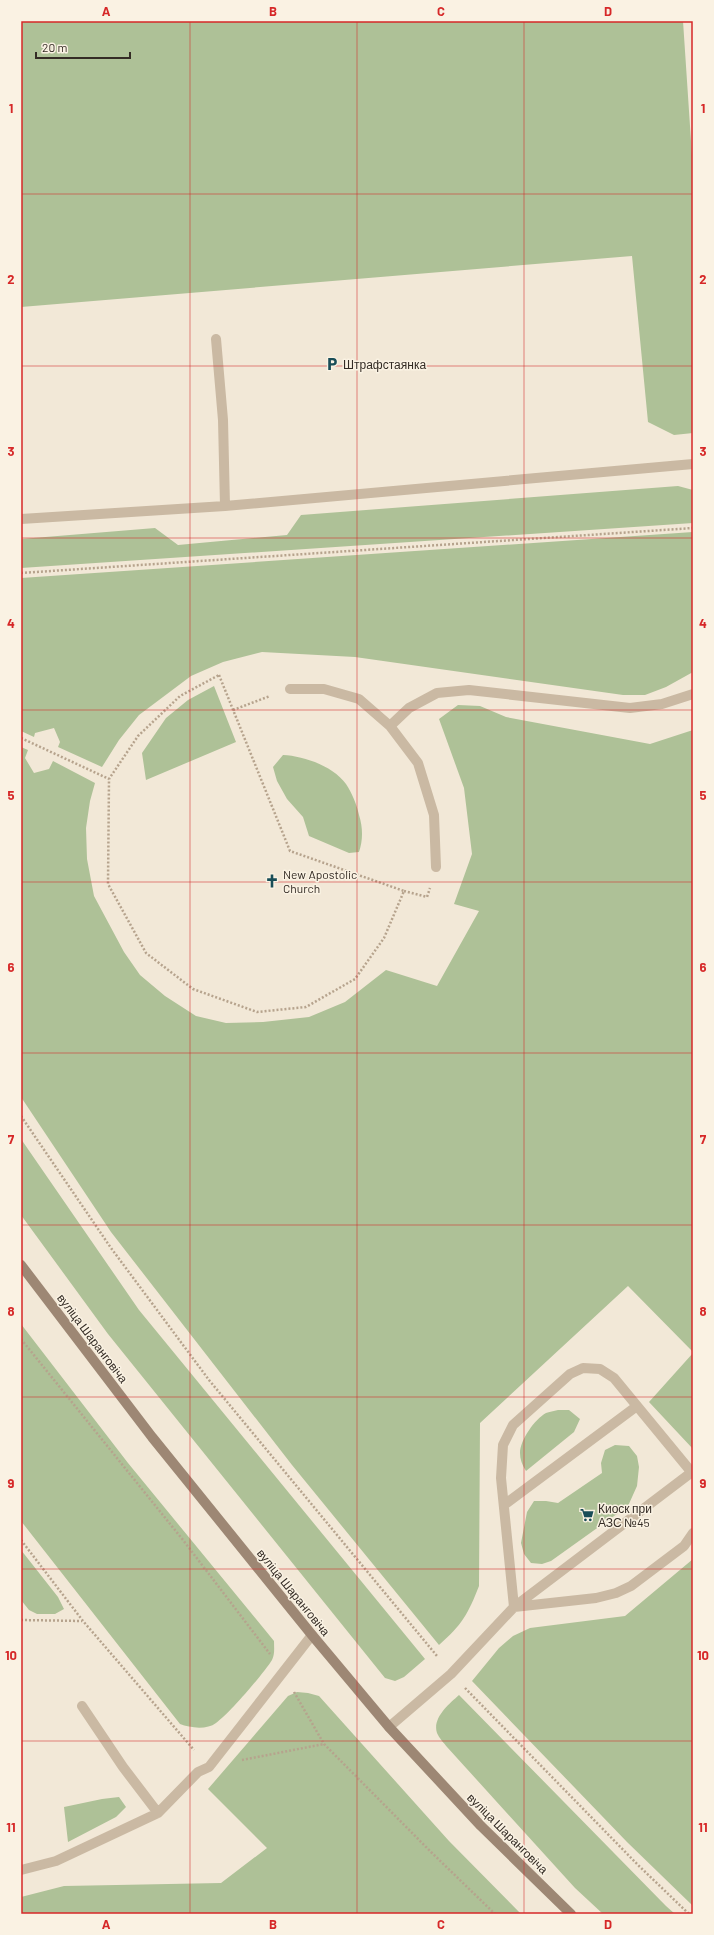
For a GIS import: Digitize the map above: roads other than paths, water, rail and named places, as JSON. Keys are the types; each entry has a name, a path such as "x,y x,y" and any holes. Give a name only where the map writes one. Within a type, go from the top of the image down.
{"main road":[{"name":"вуліца Шаранговіча","path":"21,1265 152,1438 312,1635 389,1727 481,1826 571,1914"}],"lane":[{"path":"216,339 223,420 225,506"},
{"path":"21,519 225,506 693,464"},
{"path":"290,689 324,689 359,699 390,726 418,763 434,815 436,866"},
{"path":"390,726 409,708 437,694 469,690 630,708 662,704 693,694"},
{"path":"389,1727 451,1674 514,1607 692,1473 614,1378 600,1369 583,1368 570,1374 513,1425 503,1445 501,1478 514,1607"},
{"path":"504,1505 637,1406"},
{"path":"514,1607 596,1598 616,1593 631,1586 684,1546 693,1533"},
{"path":"21,1870 56,1861 158,1813 198,1772 209,1767 312,1635"},
{"path":"82,1706 123,1767 158,1813"}],"place":[{"name":"Штрафстаянка","path":"332,364"},
{"name":"New Apostolic Church","path":"272,881"},
{"name":"Киоск при АЗС №45","path":"587,1515"}]}
